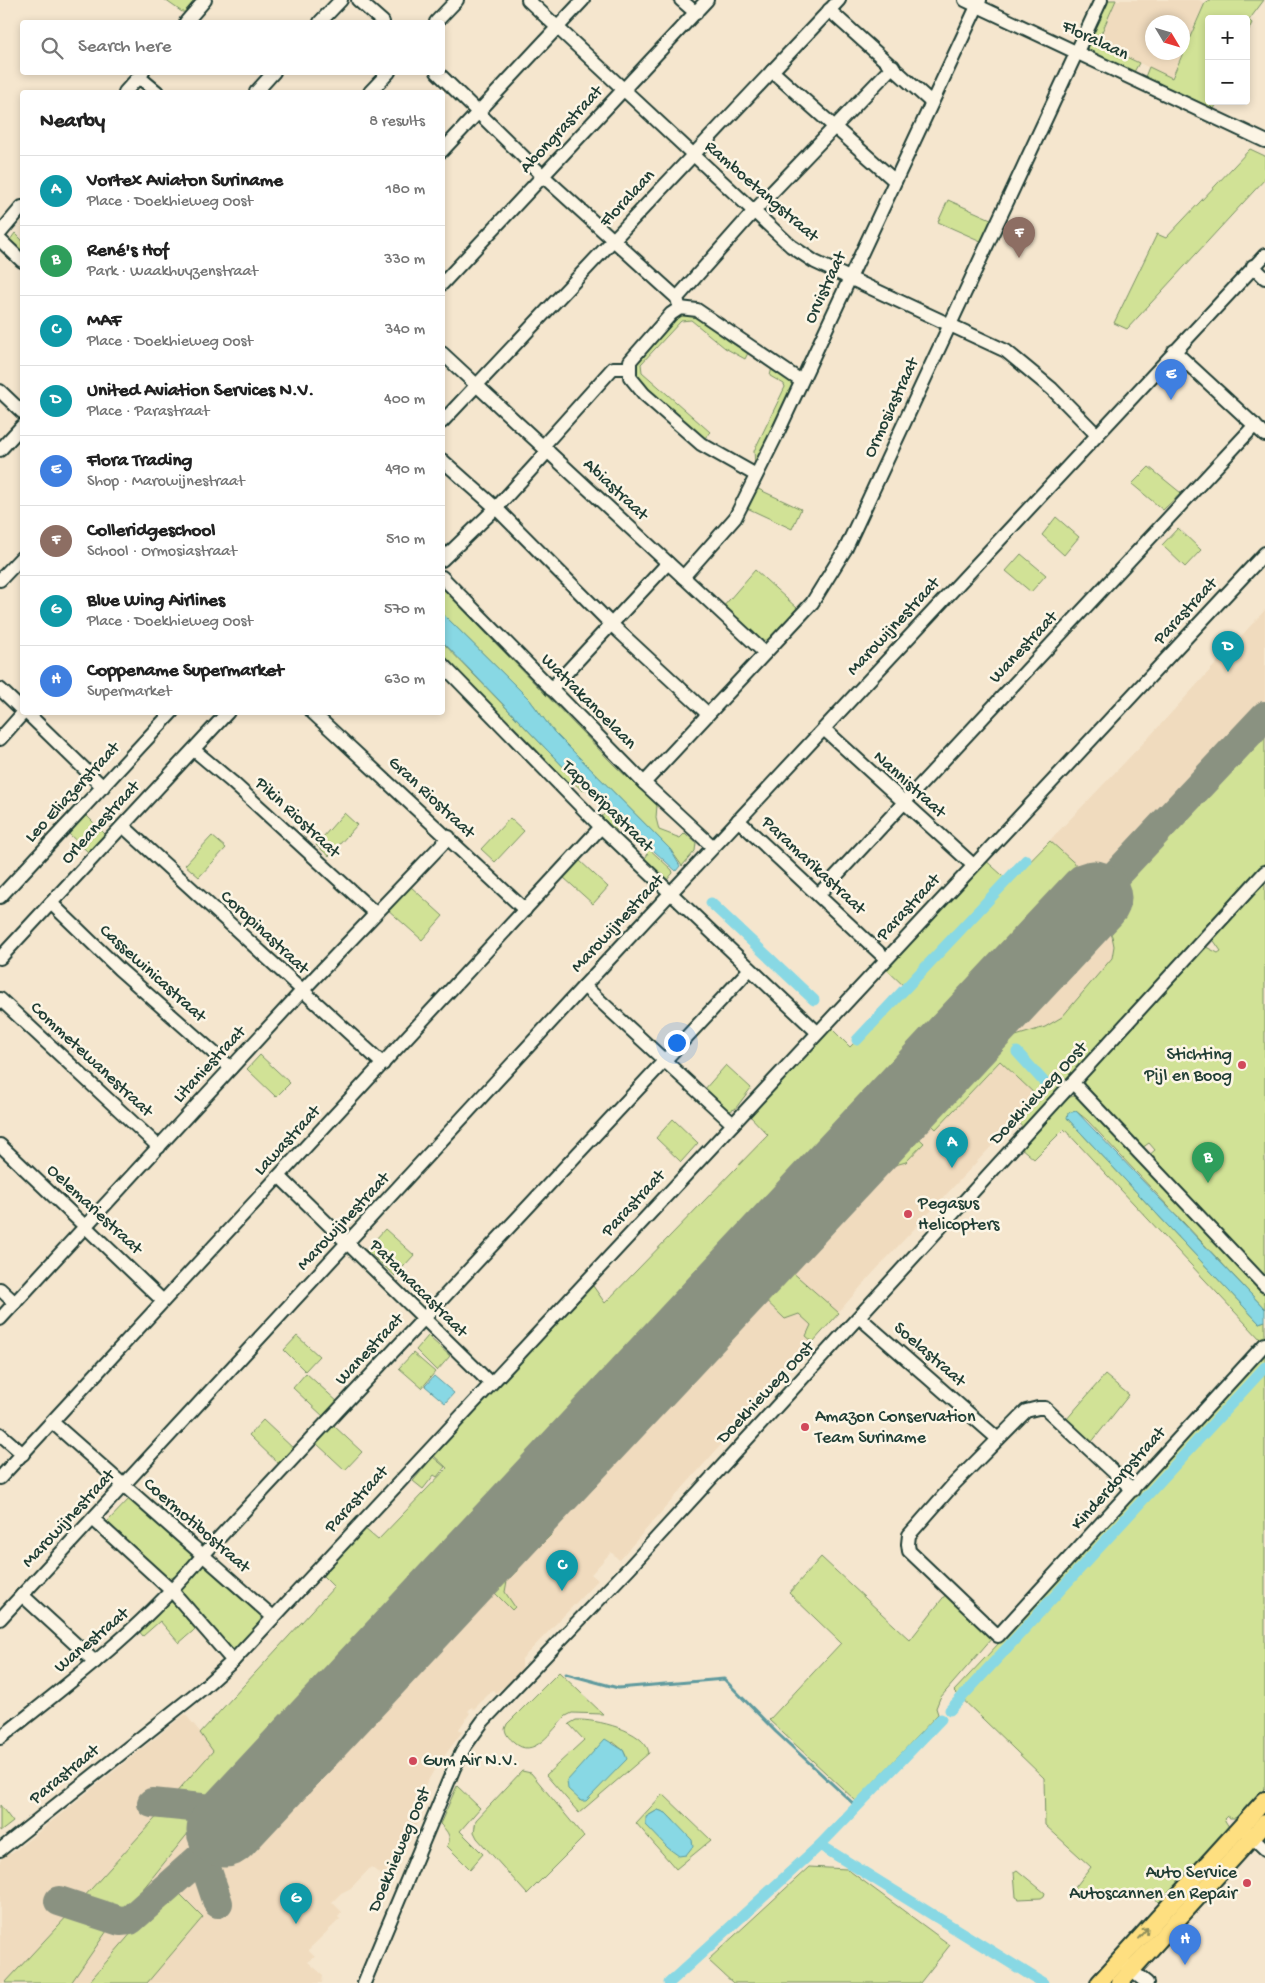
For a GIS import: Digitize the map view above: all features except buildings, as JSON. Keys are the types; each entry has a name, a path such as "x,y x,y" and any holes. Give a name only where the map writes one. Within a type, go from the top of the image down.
{"main road":[{"path":"1099,1983 1125,1965 1247,1832 1265,1800"},
{"path":"1247,1832 1265,1823"},
{"path":"1120,1983 1125,1965"}],"street":[{"path":"188,20 205,0"},
{"path":"322,20 341,0"},
{"path":"358,0 381,20"},
{"path":"438,20 457,0"},
{"name":"Ramboetangstraat","path":"528,0 791,246 815,262 1006,351 1052,389 1097,435"},
{"path":"445,148 582,0"},
{"path":"681,0 696,13"},
{"name":"Abongrastraat","path":"445,281 707,0"},
{"name":"Floralaan","path":"445,419 839,0"},
{"name":"Floralaan","path":"964,0 978,3 1265,141"},
{"name":"Ormosiastraat","path":"644,783 812,602 846,548 1100,0"},
{"name":"Orvistraat","path":"683,577 734,518 850,278 978,3"},
{"path":"829,10 931,102"},
{"path":"756,475 701,444 644,394 634,382 629,368 634,354 671,314 754,211 893,66"},
{"path":"772,71 894,182"},
{"path":"127,90 141,75 155,90"},
{"path":"258,90 271,75"},
{"path":"372,90 386,75"},
{"path":"440,75 542,176 678,303 706,316 801,381"},
{"path":"0,234 20,210"},
{"path":"0,240 20,259"},
{"name":"Marowijnestraat","path":"0,1619 584,986 1265,255"},
{"path":"1253,266 1265,278"},
{"path":"1174,351 1265,435"},
{"name":"Abiastraat","path":"445,356 765,653"},
{"path":"445,557 496,508 613,368 629,368"},
{"path":"0,391 20,410"},
{"name":"Wanestraat","path":"819,894 1255,426"},
{"path":"0,450 20,428"},
{"path":"445,463 496,508 611,624 708,714"},
{"name":"Parastraat","path":"0,1850 203,1688 233,1661 1265,553"},
{"path":"0,580 20,559"},
{"path":"550,689 668,563"},
{"name":"Watrakanoelaan","path":"445,580 644,783 713,847"},
{"name":"Tapoeripastraat","path":"445,667 601,827 817,1032"},
{"path":"0,689 20,707"},
{"path":"0,738 20,715"},
{"path":"28,715 103,787"},
{"name":"Leo Eliazerstraat","path":"0,897 169,715"},
{"name":"Orleanestraat","path":"0,958 225,715"},
{"name":"Gran Riostraat","path":"315,715 449,837 525,910"},
{"name":"Nannistraat","path":"824,729 903,804 973,865"},
{"name":"Pikin Riostraat","path":"194,750 239,788 375,914"},
{"name":"Paramarikastraat","path":"738,820 819,894 886,959"},
{"name":"Coropinastraat","path":"123,826 383,1064"},
{"name":"Lawastraat","path":"0,1478 280,1177 601,827"},
{"name":"Litaniestraat","path":"0,1319 302,991 449,837"},
{"name":"Doekhieweg Oost","path":"364,1983 454,1768 465,1746 483,1721 630,1567 1265,872"},
{"name":"Cassewinicastraat","path":"51,903 119,969 231,1068"},
{"name":"Wanestraat","path":"0,1738 95,1662 173,1592 203,1555 423,1320 663,1059 750,969"},
{"path":"584,986 733,1124"},
{"name":"Commetewanestraat","path":"0,999 159,1147"},
{"path":"1073,1083 1265,1286"},
{"name":"Oelemariestraat","path":"0,1145 164,1300"},
{"name":"Patamaccastraat","path":"280,1177 423,1320 490,1383"},
{"path":"0,1289 16,1303"},
{"name":"Soelastraat","path":"859,1317 998,1439"},
{"name":"Kinderdorpstraat","path":"998,1439 909,1535 908,1544 910,1551 998,1636 1265,1344"},
{"path":"998,1439 1026,1411 1045,1408 1133,1490"},
{"name":"Coermotibostraat","path":"52,1422 272,1617"},
{"path":"0,1434 22,1454"},
{"path":"93,1519 173,1592 233,1661"},
{"path":"22,1595 95,1662"},
{"path":"1247,1832 1265,1849"},
{"path":"1125,1965 1147,1983"}],"shaded area":[{"path":"1116,0 1199,0 1205,3 1190,36 1190,15 1145,15 1145,60 1179,60 1171,78 1097,43"},
{"path":"1265,610 1265,853 873,1273 619,1560 611,1552 591,1574 598,1580 522,1659 522,1670 505,1688 503,1687 496,1693 493,1690 474,1709 472,1707 468,1711 470,1713 459,1729 462,1732 434,1770 415,1804 418,1822 384,1877 371,1867 351,1888 341,1893 332,1902 342,1912 338,1917 340,1919 308,1950 315,1957 308,1962 323,1975 322,1983 0,1983 0,1860 8,1852 11,1854 185,1714 201,1733 403,1514 1151,735"}],"green space":[{"path":"165,0 196,0 186,12 182,12"},
{"path":"1105,0 1116,0 1097,43 1139,63 1134,72 1091,53 1086,46"},
{"path":"1210,0 1264,0 1250,19 1250,15 1205,15 1205,105 1145,77 1149,67 1172,78 1180,60 1190,60 1190,37 1205,3"},
{"path":"1205,105 1216,105 1214,109"},
{"path":"1250,149 1265,156 1265,179 1127,329 1114,323 1157,234 1166,238"},
{"path":"948,200 993,220 983,242 938,222"},
{"path":"15,233 20,238 20,252 10,240"},
{"path":"687,313 703,318 727,340 748,353 745,359 725,348 691,320 681,321 641,364 642,372 710,432 704,439 644,387 635,375 635,362 675,316"},
{"path":"772,367 791,380 793,389 759,460 755,464 754,451 785,387 784,384 770,376"},
{"path":"1149,467 1181,493 1163,510 1132,484"},
{"path":"756,488 801,509 792,529 747,508"},
{"path":"1056,517 1079,537 1064,555 1042,535"},
{"path":"1178,528 1201,550 1185,567 1162,545"},
{"path":"1021,554 1046,575 1031,592 1006,571"},
{"path":"755,570 797,608 783,628 768,640 758,640 723,607"},
{"path":"445,591 614,765 657,805 656,818 659,830 680,838 685,833 696,843 695,851 682,866 670,849 554,732 529,699 445,616"},
{"path":"445,645 585,789 583,791 575,784 570,789 445,661"},
{"path":"1265,736 1265,866 1024,1129 1016,1120 1037,1096 1000,1061 936,1129 918,1112 983,1046 1045,1027 1062,1017 1112,958 1114,946 1112,936 1101,916 1111,899"},
{"path":"608,811 672,870 673,873 666,881 643,861 648,854 621,828 613,831 600,818"},
{"path":"344,813 357,825 329,856 316,845"},
{"path":"86,815 105,834 88,852 69,834"},
{"path":"510,818 524,831 495,862 481,849"},
{"path":"212,836 226,848 199,877 185,865"},
{"path":"1050,841 1081,869 346,1656 202,1806 174,1795 213,1751 200,1733 334,1587 321,1574 364,1528 378,1540 447,1468 432,1454 593,1286 605,1303 768,1135 748,1114 829,1026 850,1047 907,989 884,967 984,859 1010,882"},
{"path":"579,860 608,887 593,904 563,877"},
{"path":"1265,878 1265,1281 1147,1157 1155,1150 1149,1143 1142,1148 1084,1087 1084,1079 1204,946 1218,953 1221,951 1212,938"},
{"path":"410,886 443,916 422,940 387,909"},
{"path":"260,1055 290,1083 276,1097 247,1069"},
{"path":"726,1065 751,1088 735,1109 729,1111 704,1090"},
{"path":"1073,1096 1079,1098 1265,1293 1265,1309 1087,1120 1076,1111 1067,1118 1259,1323 1265,1321 1265,1336 1261,1340 1064,1129 1034,1159 1020,1147 1064,1100"},
{"path":"673,1119 698,1143 681,1162 656,1138"},
{"path":"906,1126 924,1143 906,1162 881,1169 870,1164"},
{"path":"385,1229 414,1255 395,1276 366,1250"},
{"path":"782,1263 839,1313 813,1342 806,1336 811,1325 799,1314 785,1319 756,1291"},
{"path":"297,1336 319,1356 305,1371 284,1350"},
{"path":"428,1336 450,1356 437,1371 416,1350"},
{"path":"1265,1350 1265,1788 1237,1818 1227,1816 1224,1819 1229,1827 1226,1832 1172,1888 1174,1890 1161,1903 1146,1895 1079,1897 1074,1889 1091,1867 1045,1825 1044,1778 954,1691 1074,1563"},
{"path":"413,1353 435,1372 422,1388 399,1368"},
{"path":"306,1373 339,1403 325,1418 293,1388"},
{"path":"1105,1375 1129,1395 1091,1443 1066,1420"},
{"path":"263,1420 295,1450 281,1466 249,1435"},
{"path":"333,1425 362,1452 345,1470 316,1443"},
{"path":"433,1457 445,1467 437,1477 434,1475 423,1489 413,1481"},
{"path":"132,1496 192,1553 187,1567 174,1577 165,1578 106,1523"},
{"path":"538,1522 551,1535 525,1561 512,1549"},
{"path":"821,1557 910,1640 946,1594 992,1638 940,1698 936,1708 938,1714 856,1801 769,1720 841,1643 789,1593"},
{"path":"505,1560 517,1572 507,1581 505,1592 515,1607 512,1610 492,1590 491,1573"},
{"path":"208,1565 261,1612 256,1628 233,1652 180,1593 180,1590 200,1566"},
{"path":"173,1602 199,1626 179,1643 160,1621 143,1636 138,1630 167,1603"},
{"path":"559,1672 603,1714 572,1713 566,1716 535,1746 521,1747 507,1735 505,1729 507,1724"},
{"path":"576,1720 584,1720 595,1721 618,1728 639,1738 649,1753 579,1813 546,1775 584,1740 569,1724","holes":["613,1742 623,1750 626,1756 583,1801 579,1800"]},
{"path":"522,1771 531,1773 584,1837 527,1894 477,1838 474,1832 476,1820"},
{"path":"457,1786 480,1808 460,1831 483,1854 470,1869 447,1846 449,1837 440,1824"},
{"path":"663,1794 711,1840 676,1869 636,1823","holes":["658,1810 666,1813 674,1821 646,1817"]},
{"path":"0,1805 13,1822 0,1832"},
{"path":"161,1812 198,1821 126,1910 82,1899"},
{"path":"809,1867 847,1869 950,1945 920,1983 733,1983 708,1960"},
{"path":"1017,1870 1045,1893 1044,1896 1041,1898 1019,1899 1016,1897 1014,1872"},
{"path":"172,1886 203,1917 147,1983 88,1983"},
{"path":"70,1913 111,1925 71,1983 5,1983"}],"water":[{"path":"445,616 529,699 554,732 670,849 680,866 676,871 578,782 445,644"},
{"path":"1076,1111 1265,1309 1265,1321 1259,1323 1067,1118 1068,1113"},
{"path":"434,1376 454,1393 445,1403 425,1386"},
{"path":"605,1739 623,1750 627,1759 586,1801 581,1801 568,1789 567,1781"},
{"path":"658,1810 666,1813 692,1840 693,1846 686,1855 679,1856 668,1848 646,1825 646,1817"}],"waterway":[{"path":"857,1040 1026,860"},
{"path":"711,903 814,1000"},
{"path":"1017,1052 1045,1083"},
{"path":"950,1710 1265,1367"},
{"path":"566,1674 618,1688 724,1679 776,1732 857,1807"},
{"path":"669,1983 820,1845 941,1719"},
{"path":"820,1845 1043,1983"}],"taxiway":[{"path":"1094,898 1265,716"},
{"path":"152,1803 241,1812"},
{"path":"218,1903 202,1856 224,1830"},
{"path":"59,1901 120,1921 130,1920 202,1856"}],"runway":[{"path":"224,1830 1094,898"}],"place":[{"name":"Colleridgeschool","path":"1019,258"},
{"name":"Flora Trading","path":"1171,400"},
{"name":"United Aviation Services N.V.","path":"1228,672"},
{"name":"Stichting Pijl en Boog","path":"1242,1065"},
{"name":"Vortex Aviaton Suriname","path":"952,1168"},
{"name":"René's Hof","path":"1208,1183"},
{"name":"Pegasus Helicopters","path":"908,1214"},
{"name":"Amazon Conservation Team Suriname","path":"805,1427"},
{"name":"MAF","path":"562,1591"},
{"name":"Gum Air N.V.","path":"413,1761"},
{"name":"Auto Service Autoscannen en Repair","path":"1247,1883"},
{"name":"Blue Wing Airlines","path":"296,1924"},
{"name":"Coppename Supermarket","path":"1185,1965"}]}
